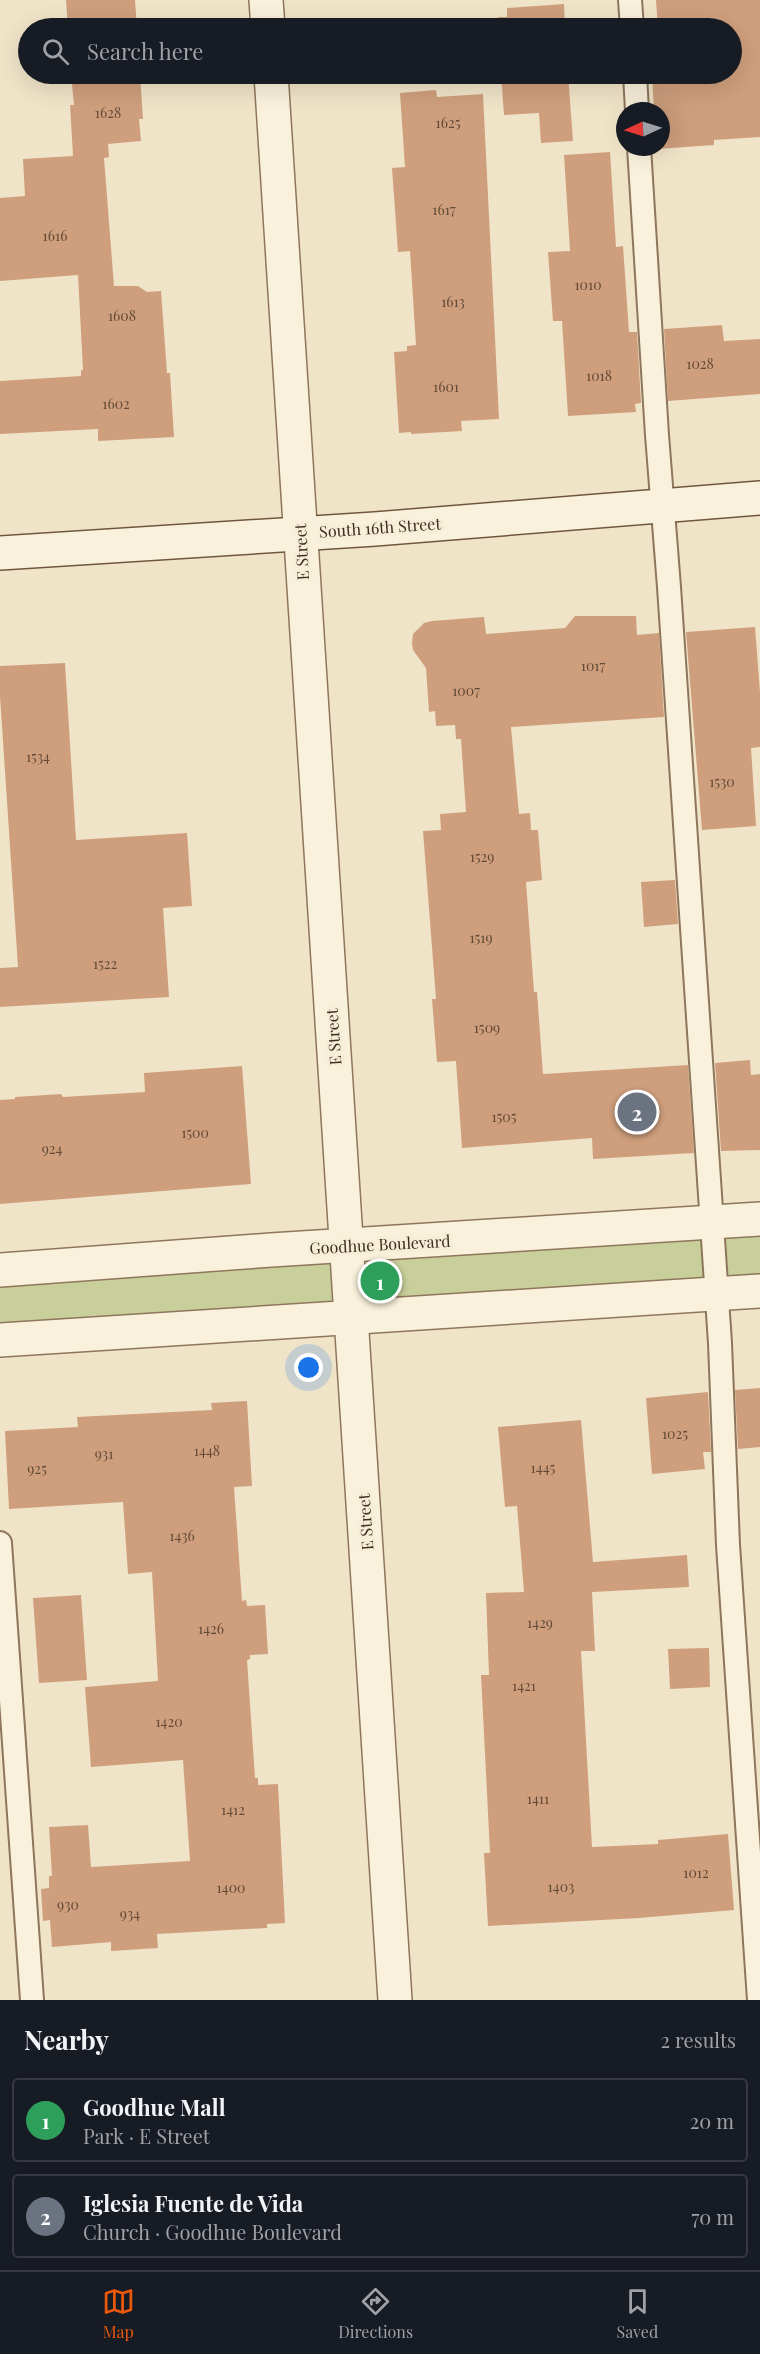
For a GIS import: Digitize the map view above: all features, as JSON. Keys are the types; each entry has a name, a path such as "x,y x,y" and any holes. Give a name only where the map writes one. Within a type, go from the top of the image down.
{"street":[{"path":"266,0 267,18"},
{"name":"E Street","path":"272,84 395,2000"},
{"name":"South 16th Street","path":"0,553 760,498"},
{"name":"Goodhue Boulevard","path":"0,1270 760,1219"},
{"path":"0,1340 760,1291"}],"lane":[{"path":"630,0 631,18"},
{"path":"636,84 637,102"},
{"path":"640,156 717,1294 728,1545 759,2000"},
{"path":"0,1543 32,2000"}],"green space":[{"path":"760,1219 760,1291 0,1340 0,1270"}],"building":[{"path":"66,0 135,0 136,18 67,18"},
{"path":"656,0 760,0 760,137 714,140 714,145 670,148 670,102 654,102 653,84 742,84 742,18 657,18"},
{"path":"564,4 565,18 498,18 507,17 507,8"},
{"path":"72,84 141,84 143,119 139,119 141,141 108,144 109,157 104,158 114,286 138,286 147,292 161,291 174,437 98,441 98,429 0,434 0,381 81,376 81,370 83,370 78,275 0,281 0,198 25,196 23,159 73,156 70,105 74,105"},
{"path":"502,84 569,84 573,141 541,143 539,113 504,115"},
{"path":"436,90 437,97 483,94 499,419 461,421 462,431 399,433 394,352 407,351 407,346 416,345 410,251 398,252 392,168 405,167 400,93"},
{"path":"610,152 616,247 623,246 629,332 637,332 641,403 635,404 636,412 568,416 562,321 553,321 548,252 570,251 564,155"},
{"path":"722,325 724,341 760,339 760,394 668,401 664,329"},
{"path":"575,616 636,616 637,635 659,633 664,717 511,727 519,814 530,813 531,830 538,830 542,880 526,882 543,1074 688,1065 694,1153 593,1159 592,1138 462,1148 456,1061 437,1062 432,999 436,999 423,831 441,830 440,814 466,812 461,739 456,739 455,725 436,726 435,711 429,712 426,668 413,650 413,634 424,623 432,621 484,617 486,634 565,628"},
{"path":"755,627 760,692 760,747 751,748 756,826 702,830 686,632"},
{"path":"65,663 76,840 187,833 192,906 163,908 169,997 0,1007 0,968 18,967 0,666"},
{"path":"675,880 678,924 644,927 641,882"},
{"path":"750,1060 751,1075 760,1074 760,1150 721,1151 715,1063"},
{"path":"242,1066 251,1184 0,1204 0,1100 61,1094 63,1097 145,1092 144,1073"},
{"path":"760,1388 760,1447 738,1449 735,1390"},
{"path":"708,1392 711,1452 703,1452 705,1469 652,1474 646,1398"},
{"path":"247,1401 252,1486 234,1487 242,1601 246,1600 247,1606 265,1605 268,1654 250,1655 250,1659 247,1660 255,1778 258,1778 258,1785 278,1784 285,1923 267,1924 267,1928 157,1934 158,1948 111,1951 111,1942 52,1947 50,1920 43,1921 41,1889 49,1888 49,1876 52,1876 49,1827 88,1825 91,1867 190,1861 183,1760 91,1767 85,1687 158,1681 152,1572 128,1574 123,1502 9,1509 5,1431 78,1427 77,1417 212,1410 211,1403"},
{"path":"581,1420 593,1562 687,1555 689,1587 592,1592 595,1651 581,1651 592,1847 658,1844 658,1840 728,1834 734,1910 639,1918 488,1926 484,1853 490,1853 481,1675 489,1675 486,1593 524,1592 517,1506 505,1507 498,1427"},
{"path":"81,1595 87,1680 39,1683 33,1598"},
{"path":"709,1648 710,1687 670,1689 668,1649"}],"place":[{"name":"Iglesia Fuente de Vida","path":"637,1112"},
{"name":"Goodhue Mall","path":"380,1281"}]}
